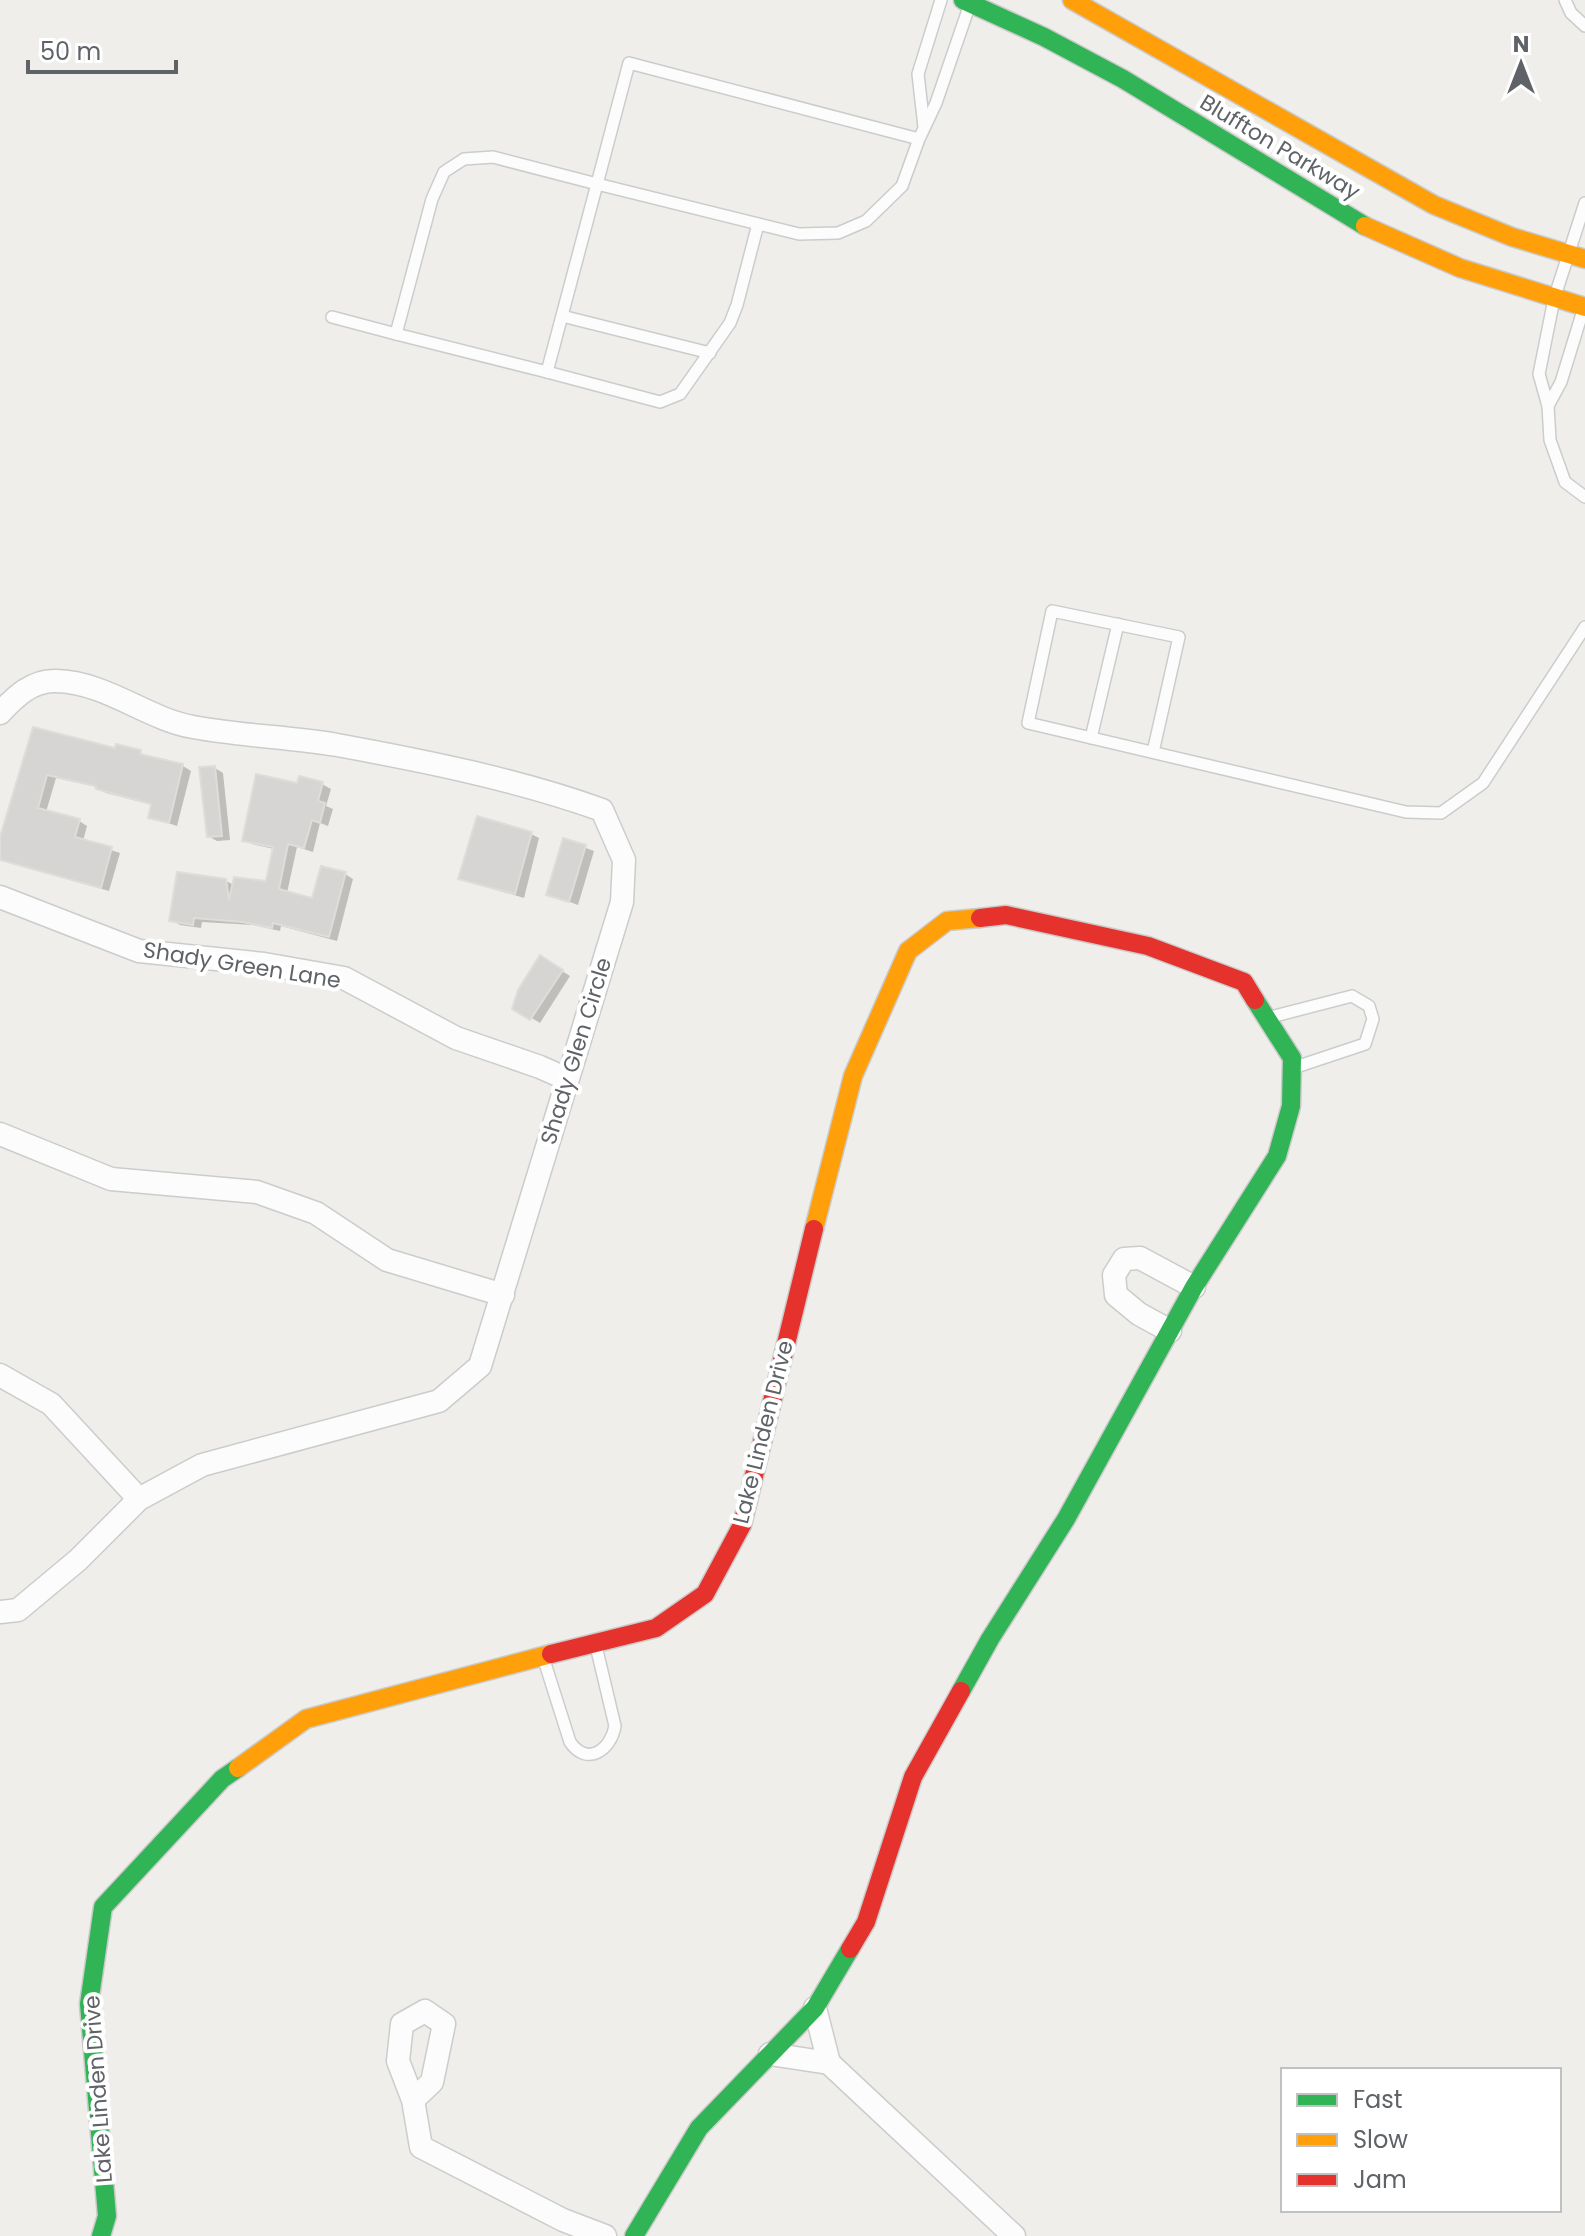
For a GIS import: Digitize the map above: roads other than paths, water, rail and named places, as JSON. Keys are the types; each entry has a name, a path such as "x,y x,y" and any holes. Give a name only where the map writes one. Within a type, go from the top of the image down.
{"street":[{"name":"Bluffton Parkway","path":"1072,0 1434,205 1512,237 1578,257"},
{"name":"Bluffton Parkway","path":"968,1 1080,54 1340,213 1418,250 1518,289 1585,306"},
{"name":"Shady Glen Circle","path":"0,713 16,696 34,685 51,681 76,682 189,726 335,745 547,790 602,810 624,860 622,902 480,1366 439,1401 202,1465 139,1499 78,1560 18,1610 0,1612"},
{"name":"Shady Green Lane","path":"0,897 139,951 264,964 344,978 456,1038 567,1079"},
{"name":"Lake Linden Drive","path":"101,2236 107,2216 89,2004 103,1907 222,1779 306,1719 656,1628 705,1594 742,1525 853,1076 908,951 947,921 1006,915 1148,946 1244,982 1292,1058 1291,1106 1277,1156 1194,1287 1066,1519 990,1639 913,1777 866,1922 815,2008 699,2128 634,2236"},
{"path":"0,1134 111,1179 257,1192 316,1213 387,1260 503,1295"},
{"path":"1170,1331 1139,1314 1116,1295 1114,1275 1124,1259 1140,1258 1194,1287"},
{"path":"0,1375 51,1404 139,1499"},
{"path":"815,2008 829,2063 1014,2236"},
{"path":"770,2054 829,2063"},
{"path":"413,2100 421,2147 563,2220 605,2236"}],"lane":[{"path":"921,133 918,74 941,0"},
{"path":"1565,0 1571,13 1585,26"},
{"path":"396,334 432,199 444,172 464,159 493,157 799,234 838,233 866,221 902,186 921,133 936,103 968,1"},
{"path":"547,372 629,63 921,133"},
{"path":"1585,203 1578,257 1554,299 1539,374 1548,406 1550,440 1565,482 1585,497"},
{"path":"332,317 660,402 680,394 730,323 758,224"},
{"path":"1548,406 1561,382 1585,306"},
{"path":"562,316 710,353"},
{"path":"1153,752 1179,637 1052,611 1028,723 1406,812 1441,813 1483,783 1585,627"},
{"path":"1091,738 1118,624"},
{"path":"1267,1018 1352,996 1369,1006 1373,1019 1365,1044 1292,1069"},
{"path":"543,1656 570,1742 585,1754 597,1754 613,1738 615,1726 595,1643"}]}
